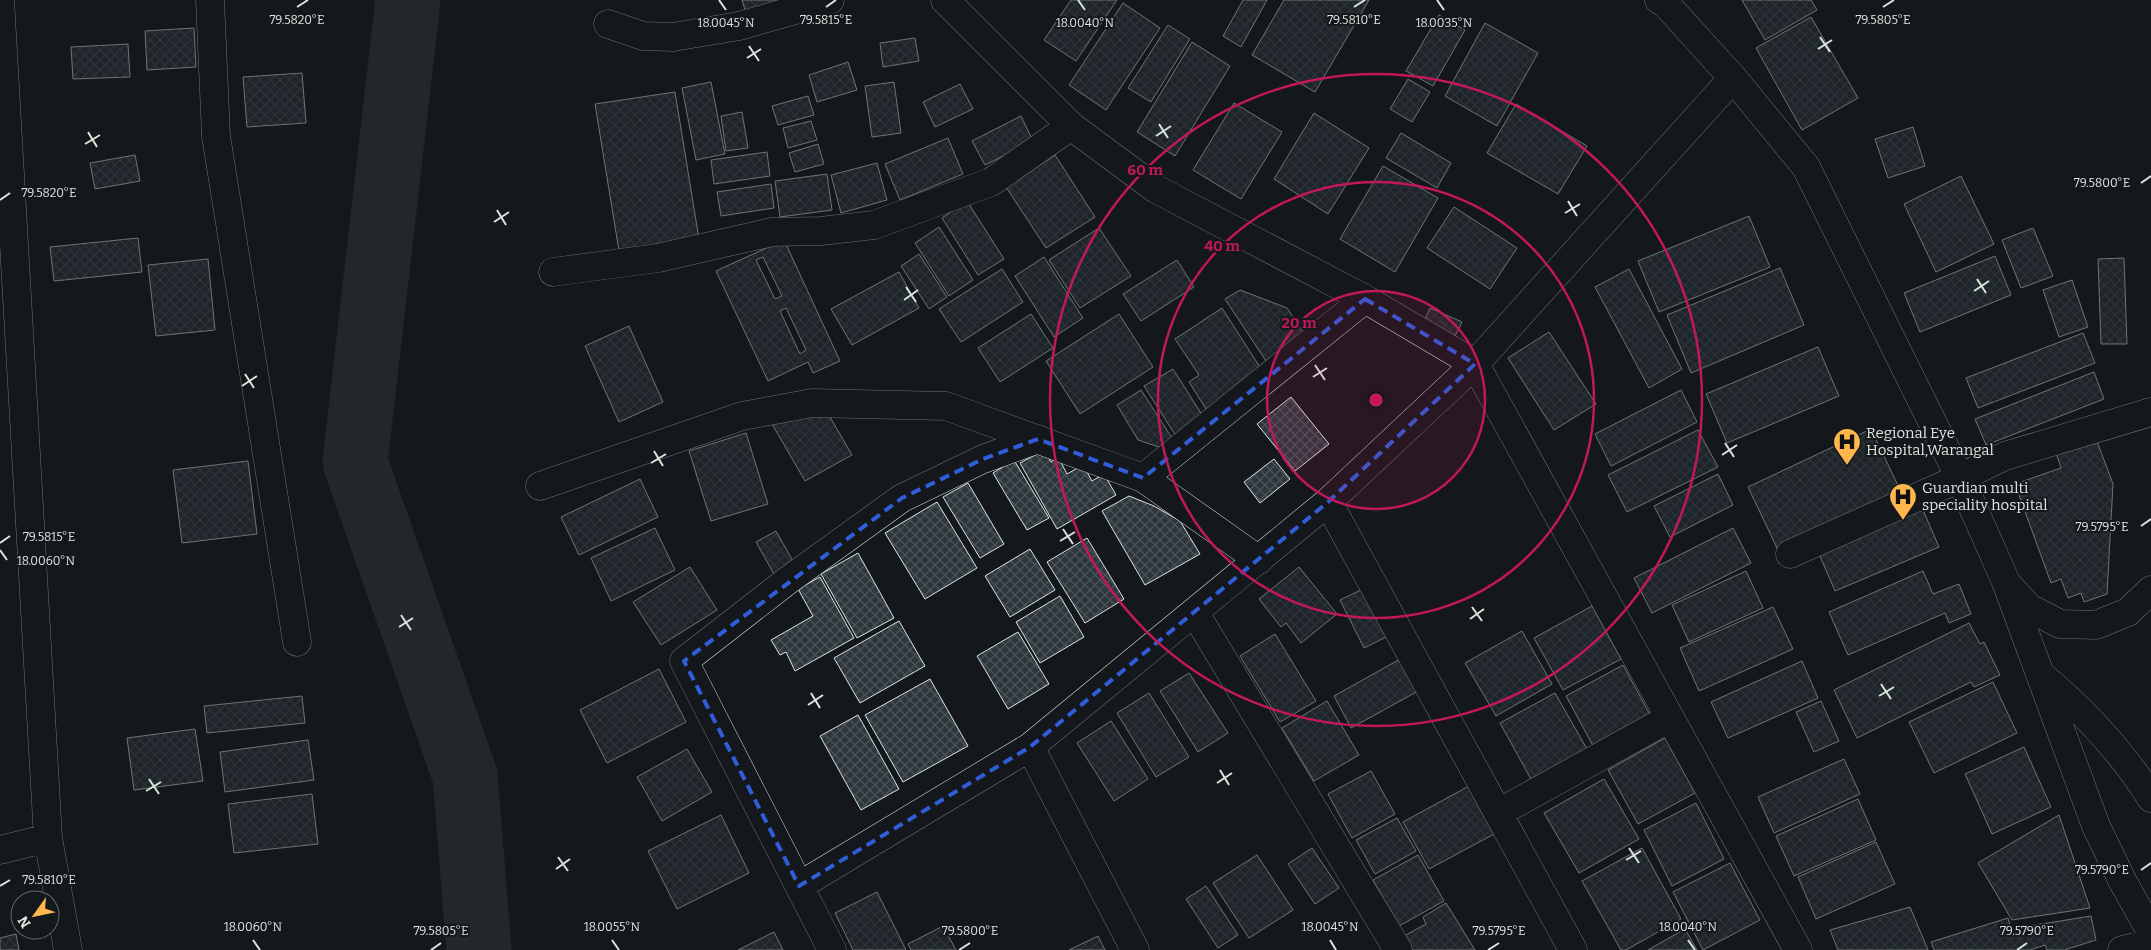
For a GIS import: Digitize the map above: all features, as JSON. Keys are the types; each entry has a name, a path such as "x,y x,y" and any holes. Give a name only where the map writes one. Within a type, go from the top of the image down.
{"street":[{"path":"0,0 2,77 48,838 68,950"},
{"path":"210,0 216,136 296,642"},
{"path":"608,24 643,36 673,37 739,26 830,0"},
{"path":"945,0 1071,126 1156,189 1365,299 1475,364 1798,950"},
{"path":"1659,0 1665,3 1733,78 1806,167 1960,478 2006,582 2096,826 2122,882 2151,932"},
{"path":"799,886 1030,747 1328,502 1475,364 1733,78"},
{"path":"553,272 658,258 772,232 821,231 874,225 991,182 1071,126"},
{"path":"1143,478 1365,299"},
{"path":"540,486 742,416 812,403 946,406 1143,478 1259,560"},
{"path":"1790,554 2005,456 2151,412"},
{"path":"832,950 684,661 787,580 902,498 983,459 1038,439"},
{"path":"1328,502 1573,950"},
{"path":"2006,582 2029,608 2060,624 2096,625 2128,612 2151,590"},
{"path":"1195,613 1398,950"},
{"path":"2040,675 2076,705 2109,738 2137,775 2151,798"},
{"path":"1498,813 1670,718"},
{"path":"1030,747 1135,950"},
{"path":"0,850 48,838"},
{"path":"2122,950 2151,943"}],"highlighted area":[{"path":"1365,299 1475,364 1328,502 1030,747 799,886 684,661 902,498 983,459 1038,439 1143,478"}],"building":[{"path":"742,0 800,0 749,23"},
{"path":"1071,0 1117,0 1076,61 1044,40"},
{"path":"1243,0 1267,0 1241,47 1223,36"},
{"path":"1284,0 1369,0 1315,92 1252,55"},
{"path":"1742,0 1811,0 1817,10 1765,40"},
{"path":"1123,3 1160,28 1106,110 1069,85"},
{"path":"1439,15 1465,30 1433,86 1406,71"},
{"path":"1811,17 1858,98 1802,130 1756,48"},
{"path":"1485,23 1538,53 1497,126 1445,96"},
{"path":"1168,25 1190,39 1151,102 1128,88"},
{"path":"194,28 196,67 147,70 145,31"},
{"path":"915,38 919,61 883,67 880,43"},
{"path":"1192,42 1230,66 1175,156 1137,132"},
{"path":"128,44 130,77 73,79 71,47"},
{"path":"848,62 857,90 817,102 809,75"},
{"path":"302,73 306,123 247,127 243,77"},
{"path":"1408,79 1430,92 1412,122 1390,109"},
{"path":"711,82 725,154 696,160 682,88"},
{"path":"894,82 901,133 872,137 865,86"},
{"path":"960,84 973,109 935,127 923,102"},
{"path":"675,92 699,239 619,251 595,104"},
{"path":"808,96 814,115 778,125 772,106"},
{"path":"1234,103 1282,132 1241,199 1193,170"},
{"path":"1516,104 1587,146 1558,194 1487,153"},
{"path":"742,112 748,148 726,151 721,116"},
{"path":"1314,113 1369,148 1328,214 1274,179"},
{"path":"1021,116 1033,141 985,165 972,141"},
{"path":"811,121 817,140 788,148 783,128"},
{"path":"1913,127 1925,166 1888,178 1875,139"},
{"path":"1401,133 1451,163 1437,188 1386,158"},
{"path":"948,138 963,174 900,200 885,164"},
{"path":"818,144 824,164 795,172 789,153"},
{"path":"767,152 770,176 714,184 711,160"},
{"path":"135,155 140,181 95,189 90,163"},
{"path":"1055,155 1095,217 1046,248 1006,187"},
{"path":"877,163 887,200 841,213 831,175"},
{"path":"1383,166 1438,198 1395,272 1340,239"},
{"path":"827,174 832,210 780,217 775,181"},
{"path":"1961,176 1994,244 1936,272 1904,204"},
{"path":"771,184 774,208 721,216 717,192"},
{"path":"967,201 1004,259 978,275 942,218"},
{"path":"1454,207 1517,248 1490,289 1427,248"},
{"path":"1749,216 1770,267 1659,312 1638,261"},
{"path":"939,227 973,280 949,296 915,243"},
{"path":"1099,228 1131,276 1080,308 1049,260"},
{"path":"2033,228 2053,276 2021,288 2002,240"},
{"path":"138,238 142,272 54,281 50,247"},
{"path":"784,240 840,361 813,373 808,362 768,381 716,271","holes":["763,257 782,296 775,299 756,260","786,308 806,350 800,354 780,311"]},
{"path":"919,254 947,297 929,309 901,266"},
{"path":"1995,256 2011,295 1920,332 1904,293"},
{"path":"1044,257 1083,318 1054,337 1015,276"},
{"path":"2124,258 2127,344 2101,344 2098,259"},
{"path":"208,259 215,330 156,336 148,265"},
{"path":"1177,260 1194,287 1141,321 1123,294"},
{"path":"1780,268 1804,325 1691,373 1667,315"},
{"path":"1002,269 1023,302 961,342 939,309"},
{"path":"1629,269 1682,369 1649,388 1595,287"},
{"path":"899,272 919,308 852,345 831,309"},
{"path":"2072,280 2088,327 2059,337 2043,290"},
{"path":"1240,290 1287,308 1307,338 1268,364 1225,299"},
{"path":"1222,308 1263,372 1206,409 1189,382 1199,375 1175,339"},
{"path":"1430,308 1462,322 1453,340 1422,327"},
{"path":"1031,314 1053,348 1000,382 978,348"},
{"path":"1119,314 1153,367 1080,414 1046,361"},
{"path":"629,326 663,402 619,422 585,346"},
{"path":"1549,332 1596,404 1554,430 1508,358"},
{"path":"2083,333 2095,363 1978,408 1966,378"},
{"path":"1818,347 1839,396 1727,443 1706,394"},
{"path":"1173,369 1204,418 1176,436 1144,386"},
{"path":"2094,372 2104,399 1986,445 1975,419"},
{"path":"1141,390 1172,438 1159,447 1138,440 1117,405"},
{"path":"1681,390 1697,422 1611,466 1595,434"},
{"path":"1291,397 1329,444 1295,471 1257,424"},
{"path":"823,405 852,455 805,481 772,424"},
{"path":"1871,429 1901,492 1778,550 1748,487"},
{"path":"1698,430 1718,467 1627,512 1608,475"},
{"path":"746,433 768,504 711,521 689,451"},
{"path":"2095,436 2113,484 2107,594 2084,602 2081,593 2068,598 2061,579 2051,583 2015,484 2061,468 2055,450"},
{"path":"1044,450 1051,462 1058,457 1067,474 1083,465 1092,481 1104,474 1116,495 1057,529 1020,463"},
{"path":"1274,459 1290,479 1260,503 1244,482"},
{"path":"1014,460 1049,518 1027,530 993,473"},
{"path":"248,461 257,534 182,543 173,470"},
{"path":"1718,474 1733,505 1670,537 1654,506"},
{"path":"640,479 658,517 579,555 561,517"},
{"path":"968,483 1004,544 980,558 943,497"},
{"path":"1129,496 1154,506 1180,521 1200,554 1145,585 1102,511"},
{"path":"937,502 977,568 925,599 885,533"},
{"path":"1920,503 1939,547 1835,591 1816,547"},
{"path":"655,528 675,570 611,601 591,558"},
{"path":"1733,528 1751,563 1652,613 1634,578"},
{"path":"776,531 794,563 774,574 756,542"},
{"path":"1087,538 1124,599 1085,623 1047,562"},
{"path":"1030,549 1055,590 1010,617 985,576"},
{"path":"858,553 894,618 857,638 821,574"},
{"path":"690,567 717,610 661,645 633,602"},
{"path":"1299,567 1337,614 1301,643 1286,623 1281,627 1259,599"},
{"path":"1746,571 1763,608 1689,642 1672,605"},
{"path":"1923,571 1933,594 1959,584 1971,614 1949,623 1945,613 1848,655 1829,612"},
{"path":"820,577 854,638 795,671 786,652 780,655 771,640 813,616 798,589"},
{"path":"1367,587 1390,635 1364,648 1340,600"},
{"path":"1060,596 1084,637 1040,663 1016,622"},
{"path":"1592,606 1621,659 1563,690 1534,638"},
{"path":"1773,607 1793,649 1699,691 1680,648"},
{"path":"899,621 925,666 860,703 834,658"},
{"path":"1969,623 1980,644 1984,642 2000,675 1974,687 1971,682 1857,738 1834,690"},
{"path":"1522,631 1552,684 1496,716 1465,663"},
{"path":"1018,632 1049,684 1008,709 977,656"},
{"path":"1275,634 1316,701 1280,722 1240,656"},
{"path":"1402,658 1420,690 1351,728 1334,696"},
{"path":"1802,661 1818,698 1728,738 1711,702"},
{"path":"1623,665 1654,722 1597,753 1566,696"},
{"path":"659,669 686,722 607,763 580,710"},
{"path":"1189,673 1228,733 1198,752 1160,691"},
{"path":"930,679 968,746 903,782 865,715"},
{"path":"1993,682 2017,733 1934,773 1909,722"},
{"path":"1149,693 1189,757 1156,777 1117,713"},
{"path":"1555,693 1587,749 1532,781 1500,723"},
{"path":"302,696 305,723 207,733 204,706"},
{"path":"1327,701 1359,755 1314,781 1282,728"},
{"path":"1821,701 1839,741 1814,752 1796,712"},
{"path":"858,715 899,789 861,810 820,736"},
{"path":"1111,721 1148,779 1114,801 1077,743"},
{"path":"195,729 203,781 134,790 127,738"},
{"path":"1665,738 1695,793 1638,824 1608,770"},
{"path":"308,740 314,780 225,792 220,752"},
{"path":"2024,747 2051,807 1992,834 1965,774"},
{"path":"687,749 712,792 662,821 637,777"},
{"path":"1844,759 1860,794 1774,833 1758,797"},
{"path":"1371,771 1395,814 1352,838 1328,794"},
{"path":"1604,779 1639,839 1579,873 1544,813"},
{"path":"1469,786 1496,833 1429,869 1403,822"},
{"path":"312,794 318,844 234,853 228,804"},
{"path":"1858,799 1876,840 1794,876 1776,836"},
{"path":"1696,803 1724,859 1672,886 1644,830"},
{"path":"721,815 749,873 677,909 648,851"},
{"path":"2059,815 2090,908 2012,920 1978,863"},
{"path":"1397,818 1416,851 1375,874 1356,840"},
{"path":"1876,842 1895,884 1816,919 1798,877"},
{"path":"1312,848 1339,888 1315,904 1288,864"},
{"path":"1642,848 1681,919 1626,950 1621,950 1582,881"},
{"path":"1257,855 1293,910 1249,938 1213,883"},
{"path":"1418,855 1444,901 1399,926 1373,880"},
{"path":"1730,863 1760,920 1703,950 1673,892"},
{"path":"1206,886 1238,935 1218,948 1186,899"},
{"path":"877,892 906,950 853,950 835,913"},
{"path":"1446,903 1475,950 1412,950 1404,936 1426,924 1423,917"},
{"path":"1910,907 1928,950 1838,950 1830,930"},
{"path":"2091,916 2096,940 2064,950 2047,950 2045,945 2030,950 1934,950 1931,942 2008,918 2011,929"},
{"path":"943,926 956,950 911,950 908,944"},
{"path":"1685,929 1697,950 1648,950"},
{"path":"774,932 783,950 738,950"},
{"path":"10,936 10,940 17,940 19,950 0,950 0,938"},
{"path":"1098,936 1105,950 1069,950"}],"waterway":[{"path":"408,0 355,462 465,776 479,950"}],"place":[{"name":"Regional Eye Hospital,Warangal","path":"1847,466"},
{"name":"Guardian multi speciality hospital","path":"1903,521"}]}
